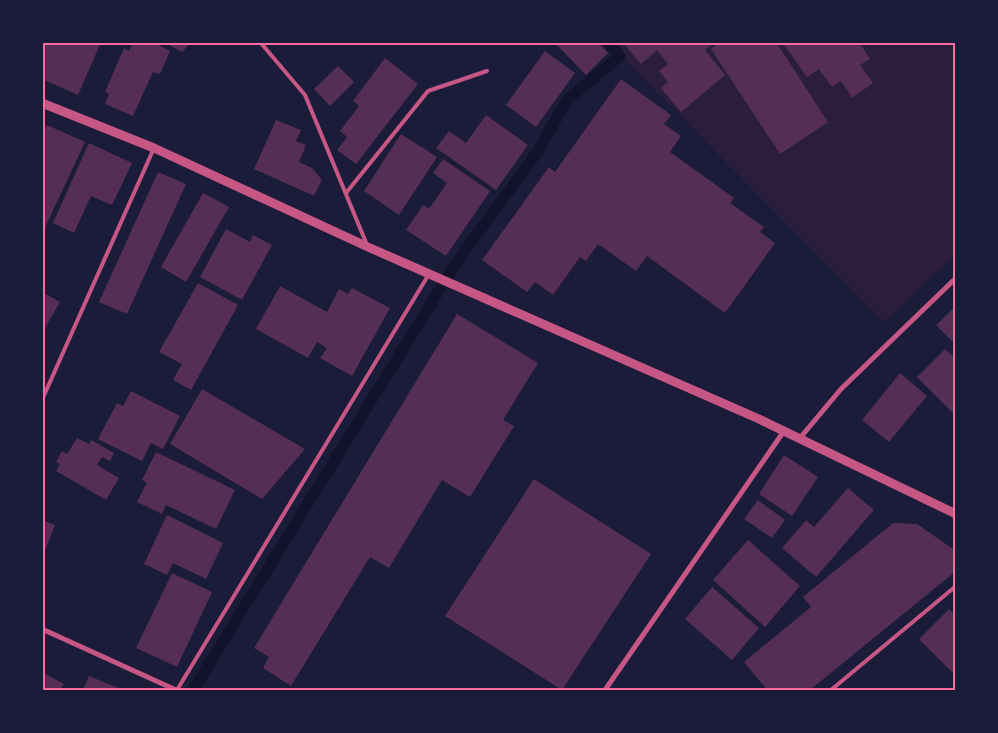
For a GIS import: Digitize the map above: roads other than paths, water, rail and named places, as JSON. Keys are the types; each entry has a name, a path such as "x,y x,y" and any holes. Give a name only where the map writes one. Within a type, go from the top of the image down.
{"street":[{"path":"42,103 154,148 368,247 800,438 956,514"},
{"path":"800,438 841,389 956,278"},
{"path":"605,690 784,431"},
{"path":"42,629 176,690"}],"lane":[{"path":"260,42 305,95 368,247"},
{"path":"346,193 428,91 487,72"},
{"path":"42,400 154,148"},
{"path":"176,690 432,275"},
{"path":"831,690 956,586"}],"waterway":[{"path":"193,690 456,263 538,151 567,100 620,56 608,42"}]}
